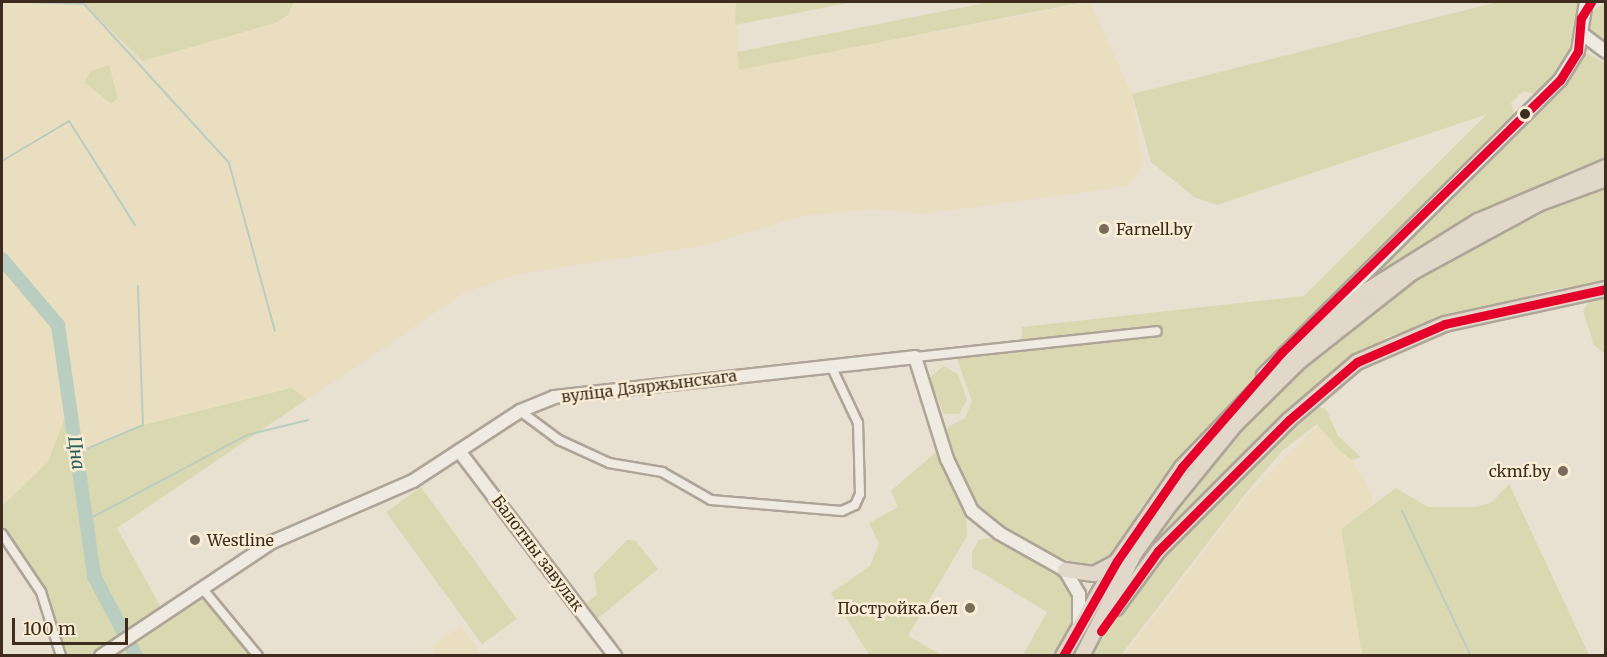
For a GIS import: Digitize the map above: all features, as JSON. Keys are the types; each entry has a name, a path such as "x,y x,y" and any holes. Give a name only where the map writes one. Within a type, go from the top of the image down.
{"highway":[{"path":"1063,656 1117,561 1182,467 1253,388 1330,319 1407,263 1507,207 1605,167"},
{"path":"1084,656 1135,553 1169,506 1235,425 1300,361 1413,272 1538,204 1605,179"},
{"path":"1084,656 1158,551 1288,420 1357,362 1445,324 1605,289"},
{"path":"1065,570 1094,574 1117,561"}],"main road":[{"path":"1253,388 1298,336 1560,80 1578,51 1587,4"},
{"path":"1581,33 1605,58"},
{"path":"915,357 943,447 972,511 999,533 1065,570 1079,594 1079,627"},
{"name":"вуліца Дзяржынскага","path":"101,656 281,537 413,481 520,411 571,393 915,357"},
{"name":"Балотны завулак","path":"459,452 615,656"}],"street":[{"name":"вуліца Дзяржынскага","path":"915,357 1157,331"},
{"path":"520,411 567,444 609,463 662,472 711,500 842,511 855,506 860,494 858,423 831,366"},
{"path":"2,534 41,592 62,656"},
{"path":"202,588 258,656"}],"shaded area":[{"path":"2,2 84,4 143,61 288,15 294,2 736,2 739,70 1090,2 1132,94 1143,165 1129,186 923,214 872,209 802,216 706,245 518,274 464,293 307,399 298,394 143,425 79,452 67,394 68,409 48,462 2,506"},
{"path":"1319,425 1352,460 1373,497 1372,505 1341,529 1362,655 1124,656 1248,494"},
{"path":"461,626 482,655 436,655 430,647"}],"green space":[{"path":"30,2 294,2 288,15 275,23 143,61 84,4"},
{"path":"736,2 853,2 735,25"},
{"path":"990,2 1084,2 739,70 737,52"},
{"path":"1498,2 1578,2 1567,62 1536,94 1523,91 1511,103 1514,114 1470,162 1175,462 1139,510 1117,561 1073,580 1079,627 1069,626 1053,655 1023,655 1047,612 972,567 972,552 979,540 994,537 1061,567 986,517 967,493 944,438 948,427 965,418 972,401 955,353 1021,347 1022,327 1304,296 1487,114 1217,205 1194,197 1151,162 1132,94"},
{"path":"1605,2 1605,46 1588,29 1589,14"},
{"path":"1586,53 1605,63 1605,159 1450,229 1328,313"},
{"path":"109,65 118,98 111,104 84,82 91,71"},
{"path":"1605,184 1605,283 1555,289 1463,313 1387,337 1347,361 1294,405 1142,559 1232,434 1352,322 1459,252"},
{"path":"1605,292 1605,354 1594,345 1583,311 1590,299"},
{"path":"943,366 958,374 967,400 959,414 944,414 929,379"},
{"path":"291,388 307,399 117,528 164,613 202,588 258,655 55,655 60,651 41,592 2,534 2,506 48,462 68,409 79,452 143,425"},
{"path":"1312,405 1326,409 1338,436 1361,457 1352,460 1340,451 1317,424 1283,450 1246,493 1121,655 1090,656 1164,553"},
{"path":"937,451 966,514 967,536 908,636 942,655 869,655 831,593 870,566 879,543 869,523 898,507 891,491"},
{"path":"1509,484 1589,655 1362,655 1341,529 1396,488 1428,507 1477,507 1492,502"},
{"path":"421,487 517,619 482,644 386,512"},
{"path":"627,540 635,540 658,569 593,622 582,606 597,595 594,574"}],"waterway":[{"path":"30,2 84,4 229,163 275,331"},
{"path":"2,161 69,121 135,225"},
{"name":"Цна","path":"2,259 58,325 94,576 136,656"},
{"path":"79,452 143,425 138,286"},
{"path":"87,520 247,435 308,420"},
{"path":"1402,511 1471,656"}],"transit line":[{"path":"1063,656 1117,561 1182,467 1282,352 1560,80 1578,51 1581,18 1591,2"},
{"path":"1101,631 1158,551 1289,420 1357,362 1445,324 1606,289"}],"place":[{"name":"Farnell.by","path":"1104,229"},
{"name":"ckmf.by","path":"1563,471"},
{"name":"Westline","path":"195,540"},
{"name":"Постройка.бел","path":"970,608"}]}
